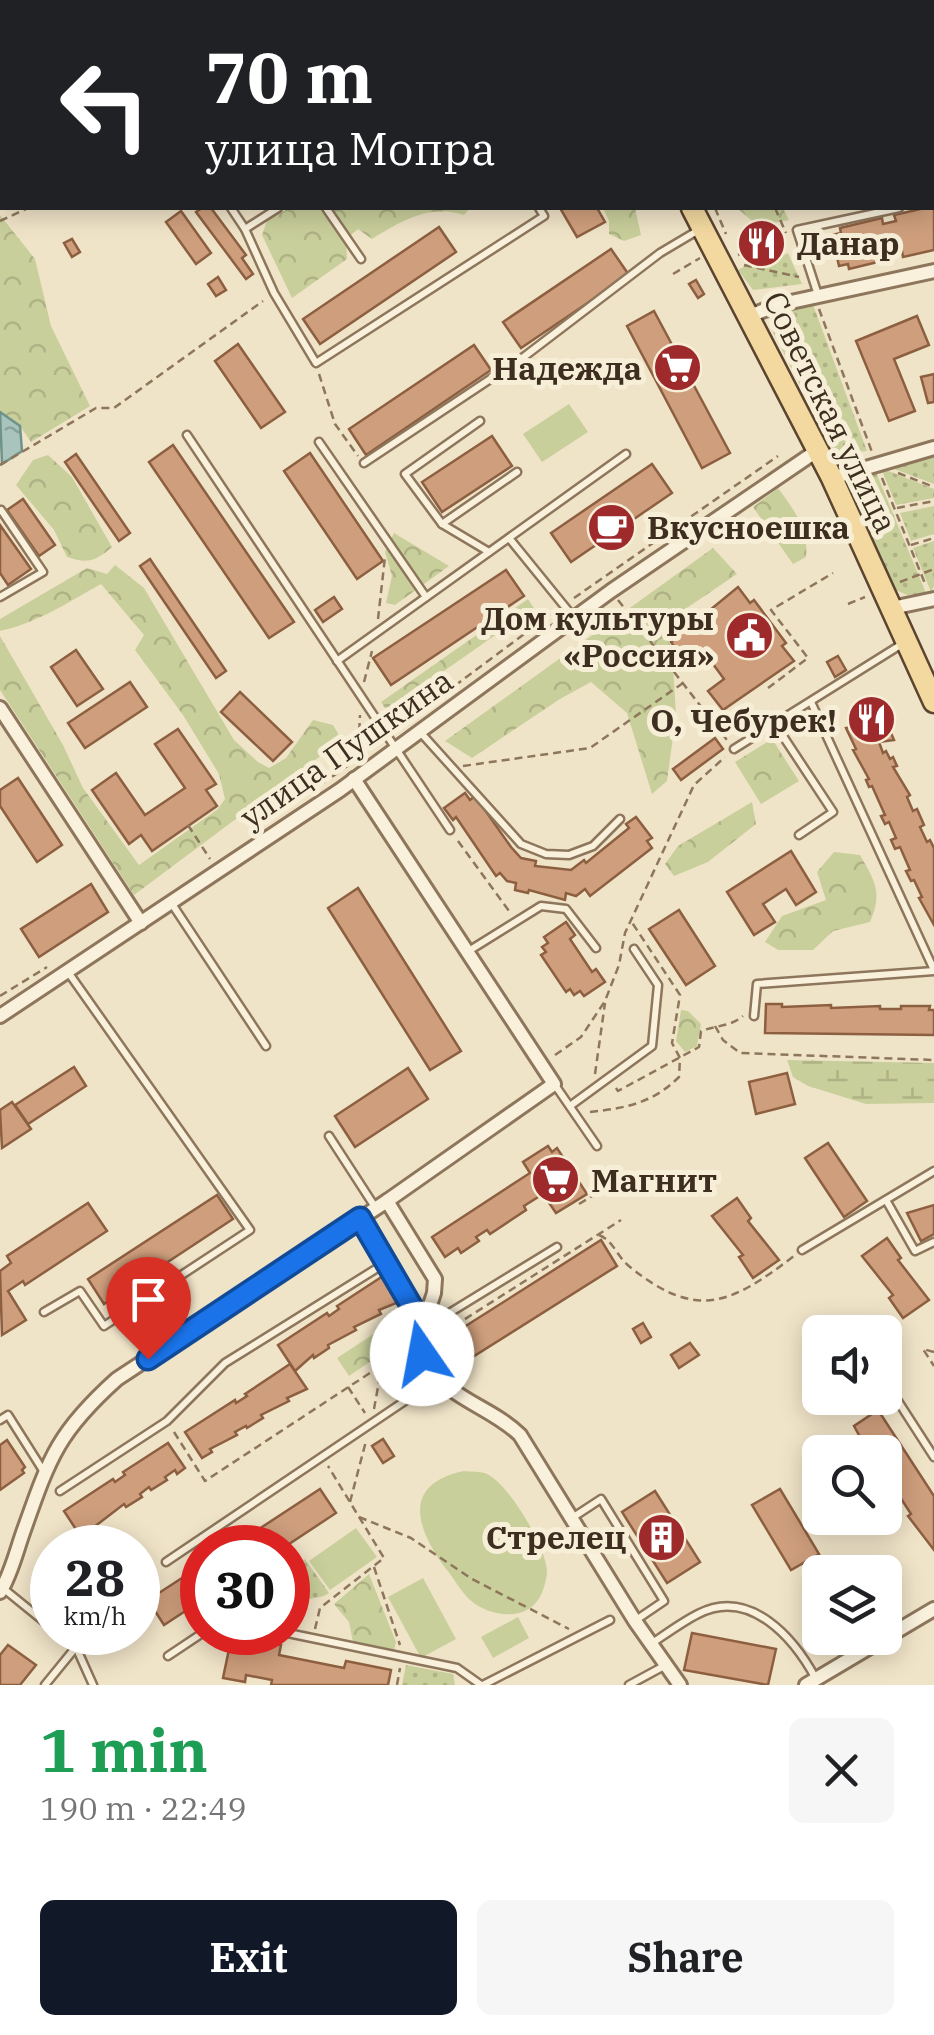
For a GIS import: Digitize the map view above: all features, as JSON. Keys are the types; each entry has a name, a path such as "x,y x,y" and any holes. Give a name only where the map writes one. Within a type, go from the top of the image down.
{"main road":[{"name":"Советская улица","path":"693,210 832,478 934,702"}],"street":[{"path":"750,316 777,305 934,271"},
{"path":"832,478 934,448"},
{"name":"улица Пушкина","path":"0,1016 354,779 612,592 818,450"},
{"path":"892,608 934,599"},
{"path":"0,708 141,922"},
{"path":"2,1590 44,1472 73,1420 117,1380 554,1084 354,779"},
{"path":"381,1204 435,1279 419,1340 438,1379 452,1393 495,1414 520,1435 635,1621 680,1685"},
{"path":"811,1682 934,1610"}],"lane":[{"path":"232,210 274,293 316,363 544,216 540,210"},
{"path":"245,229 275,210"},
{"path":"327,210 361,259"},
{"path":"819,296 797,230 890,210"},
{"path":"364,463 525,356 660,253 702,228"},
{"path":"480,421 405,474 442,524 489,552"},
{"path":"187,435 450,830"},
{"path":"319,442 426,597"},
{"path":"337,661 626,454"},
{"path":"442,524 516,472"},
{"path":"0,510 42,572 0,597"},
{"path":"509,538 574,620"},
{"path":"734,749 907,641"},
{"path":"754,1016 757,984 934,970 810,702"},
{"path":"774,724 833,812 798,835"},
{"path":"420,732 521,844 546,854 569,855 592,846 620,820"},
{"path":"171,902 266,1046"},
{"path":"466,953 541,906 566,909 596,948"},
{"path":"570,1106 652,1046 658,985 634,949"},
{"path":"44,1312 80,1291 104,1326 250,1230 68,971"},
{"path":"554,1084 596,1146"},
{"path":"329,1136 381,1204"},
{"path":"802,1250 934,1172"},
{"path":"886,1200 915,1250 934,1242"},
{"path":"360,1218 416,1314 419,1340 557,1247"},
{"path":"60,1490 167,1422 225,1363 387,1262"},
{"path":"166,1562 438,1379"},
{"path":"902,1408 934,1458"},
{"path":"0,1420 8,1415 44,1472"},
{"path":"572,1518 601,1499 664,1601 635,1621"},
{"path":"2,1590 30,1611"},
{"path":"650,1644 698,1613 731,1606 769,1620 789,1636 811,1682"},
{"path":"312,1639 457,1668 482,1685 610,1620"},
{"path":"168,1656 180,1648"},
{"path":"45,1685 69,1655"},
{"path":"80,1655 93,1685"},
{"path":"629,1685 664,1666"}],"path":[{"path":"0,221 24,210"},
{"path":"754,249 736,256 740,264 806,279"},
{"path":"0,465 96,408 114,408 274,293"},
{"path":"316,363 335,424 364,463"},
{"path":"876,464 934,487"},
{"path":"896,508 934,501"},
{"path":"910,546 934,538"},
{"path":"768,688 808,658 770,610 833,573"},
{"path":"541,1065 582,1037 605,1001 625,934 694,785 734,749 612,592"},
{"path":"452,767 590,748 684,682"},
{"path":"188,826 211,860"},
{"path":"450,830 516,920"},
{"path":"613,1084 618,1091 680,1058 699,1047 702,1031 731,1026 755,1006"},
{"path":"715,1026 740,1053 934,1060"},
{"path":"590,1112 632,1107 662,1094 679,1078 680,1058"},
{"path":"579,1204 602,1190"},
{"path":"167,1422 205,1481 419,1340 620,1220"},
{"path":"599,1235 608,1238 624,1263 642,1277 689,1302 752,1289 802,1250"},
{"path":"350,1502 382,1365 404,1292"},
{"path":"934,1352 923,1349 934,1366"},
{"path":"348,1388 371,1423"},
{"path":"312,1639 320,1608 384,1558 322,1456"},
{"path":"360,1518 410,1538 472,1579 581,1634"},
{"path":"374,1566 402,1657 397,1685"}],"green space":[{"path":"286,210 468,210 464,215 439,212 416,216 372,239 358,229 346,239 347,259 292,298 262,235 267,221"},
{"path":"604,210 635,210 641,235 624,241 609,234"},
{"path":"739,210 784,210 789,220 758,226"},
{"path":"0,215 35,259 51,326 90,406 31,442 20,426 0,412"},
{"path":"788,253 802,284 753,290 738,270 753,261 761,266"},
{"path":"812,302 867,451 833,450 772,330 768,315"},
{"path":"569,404 588,432 542,462 523,434"},
{"path":"48,455 72,477 112,547 96,558 86,561 67,557 54,530 16,485 33,460"},
{"path":"934,455 934,484 889,467"},
{"path":"881,468 934,489 934,498 896,505"},
{"path":"875,470 926,593 907,595 896,590 852,494 856,479"},
{"path":"778,488 795,512 805,538 806,557 793,564 753,507"},
{"path":"934,506 934,534 911,541 900,513"},
{"path":"394,533 449,566 395,605 386,603 392,576 385,552"},
{"path":"934,541 934,586 931,592 913,548"},
{"path":"713,548 737,574 660,626 672,648 676,715 667,781 652,794 627,713 591,682 472,758 445,741"},
{"path":"115,565 144,588 234,740 258,762 269,768 286,758 313,720 333,725 342,740 134,895 0,690 0,636 63,745 83,788 139,865 218,809 225,799 219,774 183,715 135,650 144,635 101,584 40,617 0,631 0,619 87,568 107,574"},
{"path":"528,599 534,608 387,711 381,702"},
{"path":"772,739 799,781 761,804 735,762"},
{"path":"752,802 756,824 708,862 674,876 665,864 678,846"},
{"path":"834,852 860,855 870,872 877,895 870,922 833,931 813,950 778,950 765,942 782,916 826,900 817,872"},
{"path":"681,1010 688,1011 701,1024 697,1046 685,1052 676,1041"},
{"path":"787,1060 934,1063 934,1103 866,1104 808,1086 793,1077"},
{"path":"386,1326 380,1355 349,1376 337,1358"},
{"path":"464,1471 485,1473 506,1490 540,1547 547,1571 545,1582 538,1600 524,1612 495,1613 470,1600 427,1539 420,1510 423,1497 430,1486 444,1477"},
{"path":"356,1528 377,1557 330,1590 310,1560"},
{"path":"310,1566 329,1593 310,1599"},
{"path":"369,1574 396,1642 394,1651 353,1642 349,1622 334,1604"},
{"path":"423,1578 456,1639 421,1658 388,1597"},
{"path":"518,1617 529,1638 493,1658 481,1637"},
{"path":"406,1665 453,1674 455,1685 402,1685"}],"water":[{"path":"0,412 20,426 22,451 2,464"}],"building":[{"path":"212,210 246,255 242,258 253,274 246,279 196,212"},
{"path":"561,210 598,210 605,222 577,237"},
{"path":"934,210 934,250 903,257 902,251 889,254 890,259 849,269 848,264 839,266 832,235 841,233 840,228 882,218 883,224 896,221 894,215"},
{"path":"181,211 211,253 196,264 166,222"},
{"path":"439,227 456,252 320,344 303,319"},
{"name":"Данар","path":"766,229 778,255 761,263 748,238"},
{"path":"72,239 80,252 72,257 64,243"},
{"path":"611,249 629,275 521,348 503,322"},
{"path":"218,277 226,290 216,296 208,284"},
{"path":"696,280 704,294 698,298 689,284"},
{"path":"654,311 730,453 702,468 627,326"},
{"path":"917,316 929,345 894,359 915,411 889,421 856,341"},
{"path":"238,344 285,412 261,428 215,361"},
{"path":"474,345 491,370 366,455 349,429"},
{"path":"934,374 934,402 928,403 921,377"},
{"path":"492,436 512,466 442,512 422,482"},
{"path":"173,445 294,622 269,638 149,462"},
{"path":"310,453 383,561 357,579 284,471"},
{"path":"76,454 130,533 119,541 65,462"},
{"path":"652,464 672,493 571,562 551,533"},
{"path":"23,499 55,545 39,556 7,510"},
{"path":"0,525 31,569 8,585 0,573"},
{"path":"150,559 226,671 216,678 140,566"},
{"path":"506,570 524,596 391,685 373,658"},
{"path":"738,587 750,603 754,600 786,643 782,646 794,661 723,710 708,691 724,679 702,649 685,662 671,642"},
{"path":"334,597 342,609 323,622 315,610"},
{"path":"76,650 103,689 77,706 51,667"},
{"path":"838,656 846,670 835,677 827,662"},
{"path":"130,682 147,707 85,748 68,723"},
{"path":"240,692 292,742 273,761 221,712"},
{"path":"883,715 894,740 879,742 883,753 893,757 897,766 893,767 910,795 907,797 913,811 917,809 924,825 920,827 934,848 934,925 906,871 910,870 900,847 895,849 891,840 896,838 889,822 885,824 881,816 885,815 872,786 869,787 846,728 869,722 867,718"},
{"path":"178,729 216,784 206,790 217,806 152,851 141,835 129,844 92,790 116,773 145,815 185,788 155,744"},
{"path":"715,738 723,749 681,780 673,769"},
{"path":"18,778 62,845 37,862 0,806 0,790"},
{"path":"465,793 470,800 475,796 511,847 521,858 536,861 535,866 571,870 584,860 586,863 629,828 626,824 636,817 652,838 647,841 652,848 590,896 585,889 576,896 566,893 565,900 515,890 516,883 507,881 500,873 496,876 456,817 453,820 444,808"},
{"path":"791,851 816,892 796,905 786,889 763,904 775,922 754,935 727,892"},
{"path":"91,884 108,912 39,957 21,929"},
{"path":"358,888 461,1051 430,1070 328,908"},
{"path":"679,910 715,966 686,985 649,929"},
{"path":"566,922 575,935 570,939 592,972 596,969 605,982 584,996 580,991 574,995 570,989 566,992 541,955 546,952 542,947 548,943 544,937"},
{"path":"766,1004 880,1009 930,1006 929,1010 934,1010 934,1035 765,1033"},
{"path":"74,1067 86,1086 28,1124 15,1105"},
{"path":"408,1068 428,1099 355,1147 335,1116"},
{"path":"787,1073 795,1104 756,1114 749,1082"},
{"path":"12,1102 31,1129 2,1148 0,1110"},
{"path":"828,1143 867,1201 844,1217 805,1158"},
{"path":"548,1146 552,1152 557,1148 587,1194 556,1213 543,1194 490,1234 487,1230 476,1237 479,1241 461,1253 458,1248 445,1257 432,1237 530,1173 523,1162"},
{"path":"217,1195 233,1219 104,1304 88,1279"},
{"path":"737,1198 751,1218 748,1221 779,1260 753,1278 739,1257 743,1255 712,1216"},
{"path":"88,1203 107,1231 25,1285 23,1281 8,1291 26,1320 2,1335 0,1271 11,1263 7,1256"},
{"path":"934,1205 934,1234 921,1241 907,1213"},
{"path":"887,1238 901,1258 898,1260 929,1300 903,1318 889,1298 893,1295 862,1256"},
{"path":"601,1240 617,1266 444,1375 428,1350"},
{"path":"383,1276 399,1302 379,1310 381,1314 354,1327 356,1330 328,1345 314,1358 313,1355 295,1371 278,1345 327,1313 329,1316 339,1309 337,1306"},
{"path":"643,1323 651,1337 641,1343 633,1329"},
{"path":"690,1343 699,1355 679,1368 671,1355"},
{"path":"290,1364 307,1389 235,1432 237,1435 210,1449 212,1452 202,1458 185,1432 247,1396"},
{"path":"870,1415 881,1415 894,1435 859,1435 854,1426"},
{"path":"383,1439 394,1456 383,1463 372,1446"},
{"path":"7,1440 25,1467 24,1473 0,1490 0,1445"},
{"path":"168,1443 185,1468 177,1474 175,1470 165,1477 167,1480 151,1490 149,1487 140,1494 142,1497 126,1507 124,1504 97,1525 73,1525 64,1511 113,1479 115,1482 125,1475 123,1472"},
{"path":"902,1447 934,1496 934,1550 908,1516 911,1514 902,1500"},
{"path":"320,1489 336,1513 310,1530 310,1525 265,1525"},
{"path":"780,1489 802,1526 802,1535 808,1535 819,1554 802,1555 802,1564 791,1570 752,1505"},
{"name":"Стрелец","path":"655,1491 700,1562 667,1583 622,1512"},
{"path":"180,1579 180,1614 164,1625 160,1619 160,1592"},
{"path":"692,1633 776,1649 768,1685 684,1670"},
{"path":"8,1645 36,1665 20,1685 0,1685 0,1655"},
{"path":"228,1655 279,1655 344,1668 346,1661 391,1670 388,1685 271,1685 272,1680 246,1675 245,1682 223,1678"}],"place":[{"name":"Данар","path":"762,243"},
{"name":"Надежда","path":"677,368"},
{"name":"Вкусноешка","path":"612,527"},
{"name":"Дом культуры «Россия»","path":"749,636"},
{"name":"О, Чебурек!","path":"872,720"},
{"name":"Магнит","path":"556,1180"},
{"name":"Стрелец","path":"661,1537"}],"route":[{"path":"148,1359 360,1218 416,1314 422,1354"}]}
